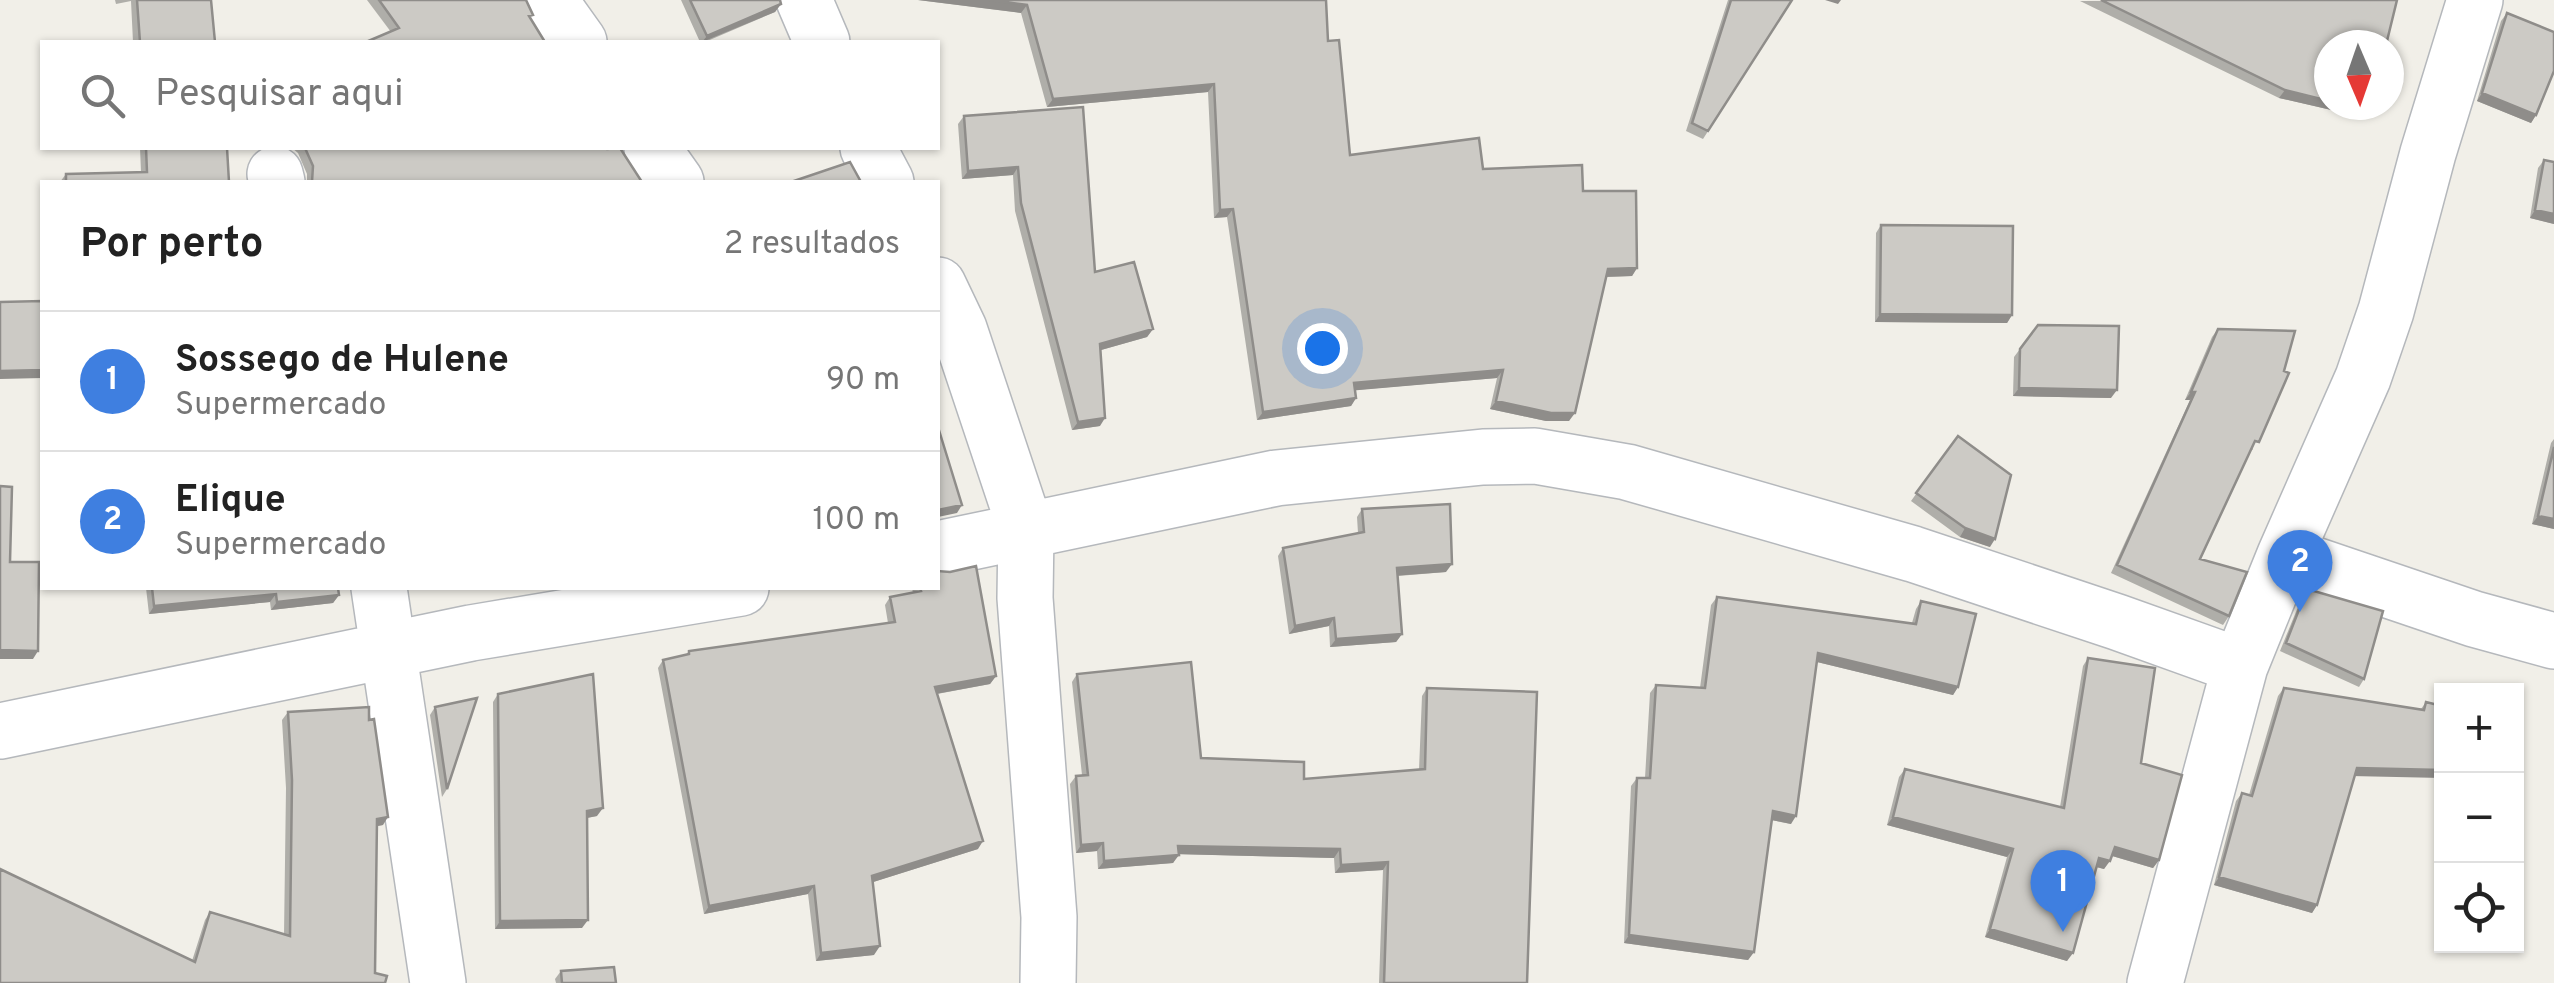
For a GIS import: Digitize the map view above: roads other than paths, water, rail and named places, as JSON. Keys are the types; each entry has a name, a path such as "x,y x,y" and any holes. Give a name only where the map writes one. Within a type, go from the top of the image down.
{"street":[{"path":"550,0 578,40"},
{"path":"804,0 821,40"},
{"path":"2155,983 2240,666 2363,378 2386,311 2428,152 2475,0"},
{"path":"653,150 675,180"},
{"path":"869,150 885,180"},
{"path":"940,290 960,329 1026,530 1024,598 1049,916 1048,983"},
{"path":"940,549 1276,478 1484,457 1535,456 1627,472 1913,554 2240,666"},
{"path":"2285,555 2474,620 2554,640"},
{"path":"379,590 438,983"},
{"path":"0,731 471,634 729,590"}],"place":[{"name":"Elique","path":"2300,612"},
{"name":"Sossego de Hulene","path":"2063,932"}]}
